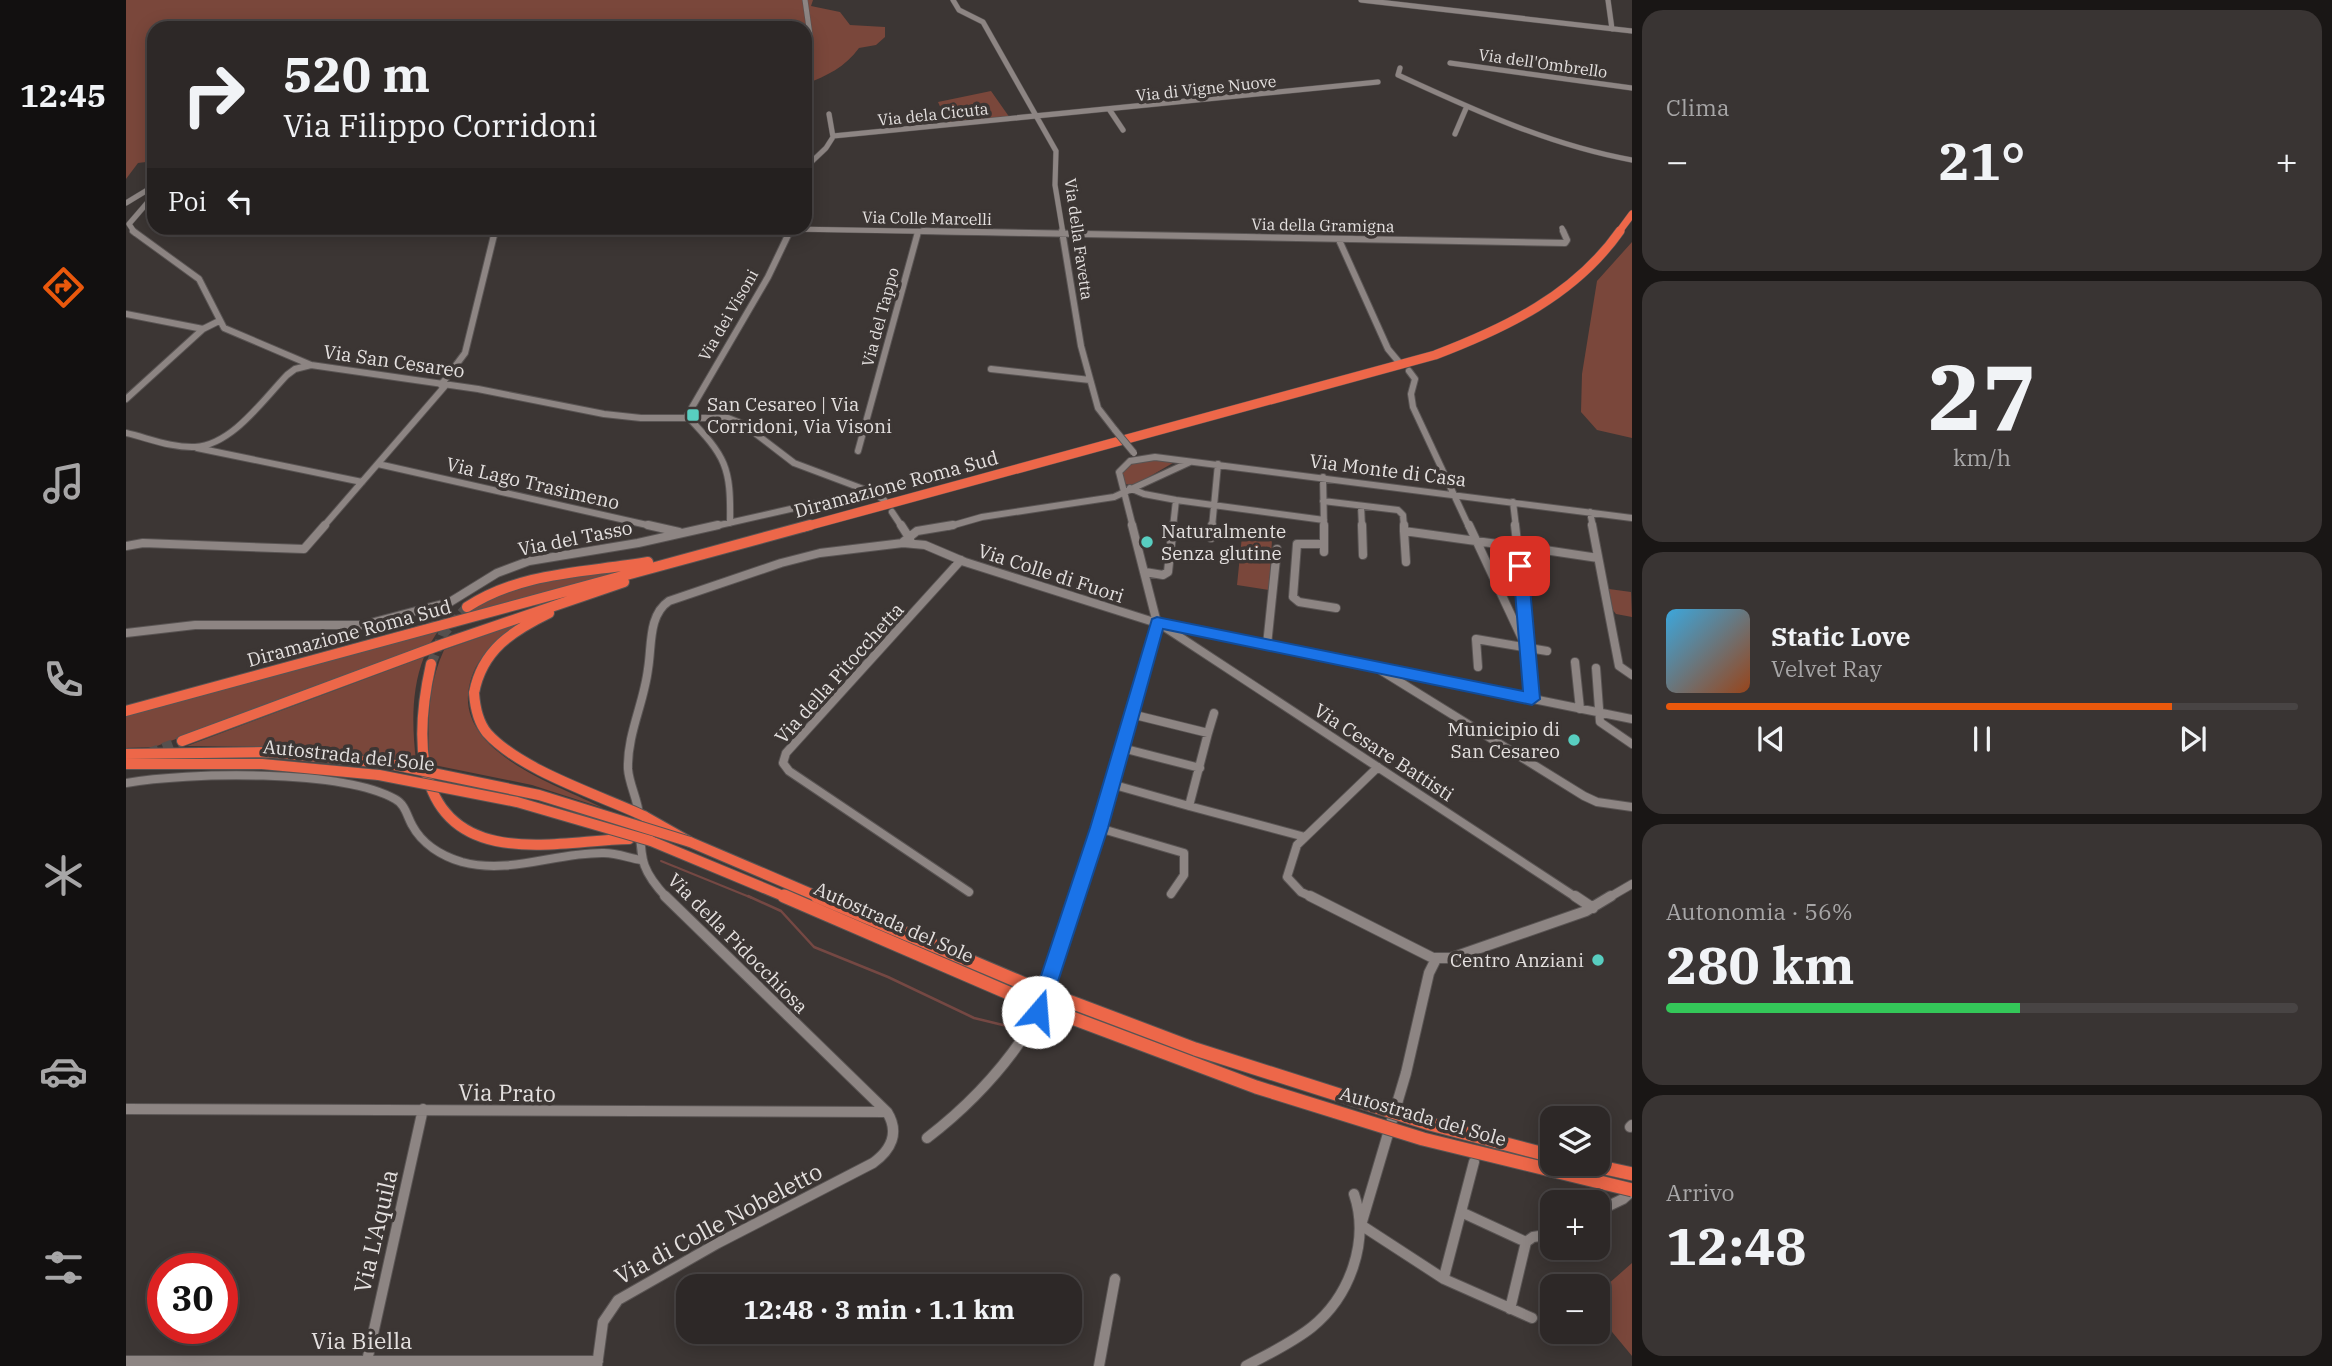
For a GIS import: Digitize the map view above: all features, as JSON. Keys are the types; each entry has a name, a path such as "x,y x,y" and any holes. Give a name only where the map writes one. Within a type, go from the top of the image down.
{"highway":[{"name":"Diramazione Roma Sud","path":"126,711 1387,370 1448,350 1509,324 1566,289 1603,256 1632,214"},
{"name":"Diramazione Roma Sud","path":"609,587 1445,357 1513,328 1563,298 1605,261 1632,225"},
{"path":"467,607 495,589 527,577 621,567 719,550"},
{"path":"609,587 532,622 504,639 482,664 474,693 476,710 482,724 505,748 644,816 690,842"},
{"path":"182,741 443,644 609,587"},
{"path":"431,664 423,704 423,758 431,790 445,816 465,832 492,841 651,841"},
{"name":"Autostrada del Sole","path":"126,754 257,752 386,763 457,775 536,794 690,842 1027,1001 1255,1087 1423,1139 1632,1191"},
{"name":"Autostrada del Sole","path":"126,764 262,764 379,775 451,786 529,804 651,841 1195,1049 1430,1125 1540,1153"},
{"path":"1610,1169 1632,1174"}],"street":[{"path":"806,0 808,21"},
{"name":"Via della Favetta","path":"953,0 959,9 983,22 1056,151 1055,185 1081,343 1090,380 1099,410 1137,456"},
{"path":"1362,0 1632,31"},
{"path":"1608,0 1612,29"},
{"name":"Via dell'Ombrello","path":"1450,63 1632,88"},
{"path":"1400,68 1398,75 1549,141 1632,160"},
{"name":"Via di Vigne Nuove","path":"1035,116 1378,82"},
{"path":"1455,134 1467,106"},
{"path":"1109,109 1123,130"},
{"path":"812,161 826,148 833,136 829,114"},
{"name":"Via dela Cicuta","path":"833,136 1035,116"},
{"path":"126,203 147,190"},
{"path":"147,202 132,217 130,228 200,279 219,321 229,330 310,365"},
{"name":"Via della Gramigna","path":"1063,235 1564,243 1567,240 1562,228"},
{"name":"Via Colle Marcelli","path":"812,229 1063,235"},
{"name":"Via del Tappo","path":"858,451 918,232"},
{"path":"126,546 143,543 304,549 378,464 465,354 494,235"},
{"name":"Via dei Visoni","path":"687,416 730,340 748,316 788,235"},
{"path":"1339,240 1388,349 1398,361"},
{"path":"126,314 203,329"},
{"path":"126,399 203,329 219,321"},
{"name":"Via San Cesareo","path":"194,447 220,439 287,375 295,369 310,365 478,389 604,414 641,418 687,416"},
{"path":"991,369 1090,380"},
{"path":"1409,371 1415,379 1411,394 1413,407 1526,647 1532,699"},
{"path":"687,416 737,420 794,463 870,491 884,500"},
{"path":"687,416 720,451 727,463 730,523"},
{"path":"126,433 362,482"},
{"path":"927,1138 984,1082 1033,1023 1099,828 1157,622 1122,487 1121,467 1137,456"},
{"name":"Via Monte di Casa","path":"1137,456 1199,461 1632,518"},
{"path":"1172,468 1180,459"},
{"path":"1133,489 1172,468 1199,461"},
{"name":"Via Lago Trasimeno","path":"378,464 682,533"},
{"path":"1210,538 1218,464"},
{"path":"1323,477 1324,548 1297,544 1293,597 1299,602 1336,608"},
{"path":"892,513 912,540 919,531 986,516 1106,497 1122,487"},
{"path":"1106,497 1122,487 1176,500 1324,520"},
{"name":"Via del Tasso","path":"126,633 195,625 363,625 452,601 498,573 528,561 638,543 855,497 870,491"},
{"path":"1106,497 1127,504"},
{"path":"1145,572 1165,575 1168,572 1176,500"},
{"path":"1323,501 1400,511 1406,562"},
{"path":"1513,502 1528,641 1526,647"},
{"path":"1361,506 1363,555"},
{"path":"1590,512 1619,666 1632,675"},
{"path":"902,526 929,534 928,542"},
{"path":"928,542 946,527"},
{"path":"1404,531 1598,558"},
{"name":"Via della Pidocchiosa","path":"887,1112 652,882 641,860 639,811 630,784 628,758 648,673 655,616 659,608 693,591 792,559 829,551 912,540 928,542"},
{"name":"Via Colle di Fuori","path":"928,542 961,561 1157,622"},
{"path":"1267,645 1277,549"},
{"name":"Via della Pitocchetta","path":"961,561 786,752 783,763 789,771 969,892"},
{"path":"1157,622 1632,719"},
{"name":"Via Cesare Battisti","path":"1157,622 1593,908"},
{"path":"1478,667 1476,639 1546,651"},
{"path":"1575,662 1580,709"},
{"path":"1376,667 1584,796 1597,802 1632,807"},
{"path":"1596,667 1598,713 1602,726 1632,744"},
{"path":"1189,806 1214,713"},
{"path":"1131,714 1208,733"},
{"path":"1122,748 1200,768"},
{"path":"1378,767 1304,837 1294,849 1288,875 1294,887 1436,959 1451,958 1593,908 1632,884"},
{"path":"126,783 147,778 223,778 343,785 376,791 396,800 405,809 416,832 426,842 442,854 463,863 493,867 517,866 604,853 641,860"},
{"path":"1111,784 1304,837"},
{"path":"1099,828 1184,853 1186,860 1180,885 1171,894"},
{"path":"1246,1366 1305,1331 1326,1313 1348,1276 1406,1073 1429,974 1436,959"},
{"name":"Via Prato","path":"126,1109 887,1112"},
{"name":"Via L'Aquila","path":"367,1361 423,1109"},
{"name":"Via di Colle Nobeletto","path":"598,1364 603,1319 622,1297 718,1243 873,1163 886,1153 893,1140 894,1126 887,1112"},
{"path":"1444,1277 1475,1162"},
{"path":"1610,1205 1632,1191"},
{"path":"1354,1194 1362,1225 1444,1279 1532,1318"},
{"path":"1461,1212 1527,1242"},
{"path":"1510,1309 1527,1242 1540,1236"},
{"path":"1099,1366 1115,1279"},
{"name":"Via Biella","path":"126,1361 598,1364"}],"shaded area":[{"path":"126,0 813,0 811,6 840,12 850,25 885,27 885,37 876,45 859,48 848,61 812,81 812,21 147,21 147,162 138,163 126,179"},
{"path":"991,91 1010,118 948,124 938,102"},
{"path":"1632,242 1632,438 1597,430 1581,412 1582,374 1597,281"},
{"path":"1142,459 1178,460 1135,485 1123,484 1123,467"},
{"path":"1242,536 1272,540 1269,590 1237,585"},
{"path":"626,571 463,616 481,603 520,585 562,576"},
{"path":"1609,589 1631,592 1632,617 1616,614 1612,609"},
{"path":"528,620 493,646 479,662 469,687 469,710 478,731 514,764 603,808 532,785 429,764 432,692 444,650"},
{"path":"438,631 428,647 154,747 126,748 126,714"},
{"path":"424,657 414,708 416,761 293,747 187,746"},
{"path":"1632,1263 1632,1356 1610,1329 1610,1282"}],"waterway":[{"path":"661,861 752,898"},
{"path":"748,896 781,911 814,947 888,977 974,1018 1024,1027"}],"tunnel":[{"path":"431,664 443,634 467,607"},
{"path":"149,753 182,741"}],"place":[{"name":"San Cesareo | Via Corridoni, Via Visoni","path":"693,415"},
{"name":"Naturalmente Senza glutine","path":"1147,542"},
{"name":"Municipio di San Cesareo","path":"1574,740"},
{"name":"Centro Anziani","path":"1598,960"}],"route":[{"path":"1038,1012 1099,828 1157,622 1532,699 1520,566"}]}
